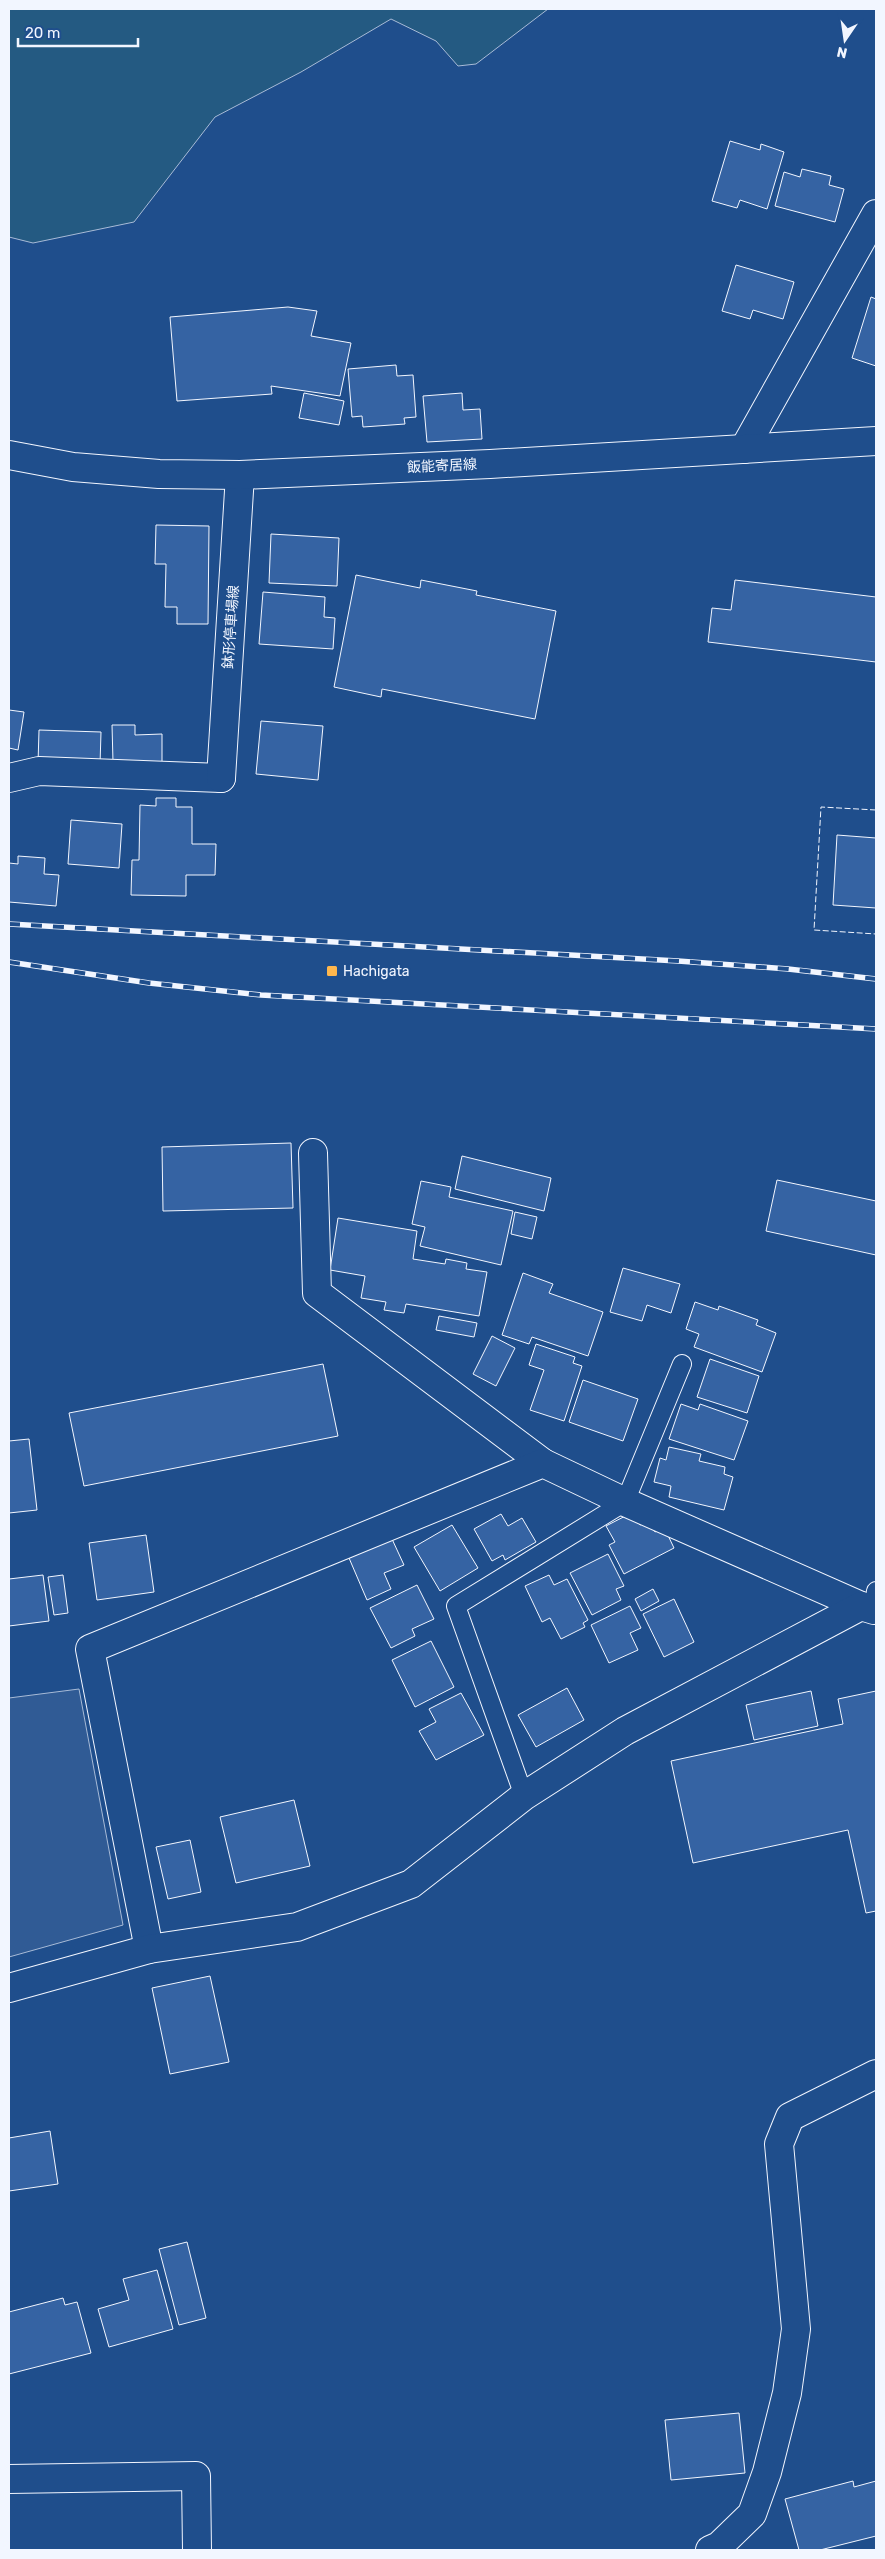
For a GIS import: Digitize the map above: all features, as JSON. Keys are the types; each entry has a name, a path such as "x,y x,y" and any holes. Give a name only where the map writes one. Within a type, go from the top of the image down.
{"street":[{"path":"744,449 876,214"},
{"name":"飯能寄居線","path":"9,455 83,468 159,474 240,475 490,464 876,441"},
{"name":"鉢形停車場線","path":"9,778 39,771 221,778 240,475"},
{"path":"313,1153 317,1293 543,1463 625,1502 872,1604"},
{"path":"149,1949 90,1648 543,1463"},
{"path":"9,1988 149,1949 297,1927 411,1884 524,1796 625,1730 872,1604"},
{"path":"710,2550 720,2546 752,2514 766,2472 787,2393 796,2329 779,2144 790,2118 876,2074"},
{"path":"9,2479 196,2476 198,2550"}],"lane":[{"path":"524,1796 456,1606 625,1502 682,1364"}],"shaded area":[{"path":"9,9 548,9 476,64 458,66 436,41 391,19 301,72 215,117 134,222 33,243 9,237"},
{"path":"79,1689 123,1925 9,1957 9,1698"}],"building":[{"path":"730,141 760,150 761,144 784,152 767,209 740,200 737,208 712,201"},
{"path":"802,169 831,176 829,185 844,189 835,222 775,206 784,172 800,177"},
{"path":"736,265 794,282 783,319 753,310 750,319 722,311"},
{"path":"871,297 876,299 876,366 852,358"},
{"path":"288,307 317,311 311,336 351,343 340,396 271,386 272,394 177,401 170,317"},
{"path":"396,365 397,376 413,375 416,417 404,418 405,424 363,427 362,416 352,417 348,369"},
{"path":"304,393 344,401 339,425 299,418"},
{"path":"462,393 463,410 480,409 482,439 427,442 423,396"},
{"path":"156,525 209,526 208,624 177,624 177,607 165,607 166,564 155,564"},
{"path":"271,534 339,538 337,586 269,583"},
{"path":"356,575 420,588 421,580 477,591 476,595 556,611 535,719 382,689 381,697 334,687"},
{"path":"735,580 876,597 876,662 708,642 712,608 731,610"},
{"path":"263,592 325,597 324,617 335,618 333,649 259,644"},
{"path":"9,710 24,712 18,750 9,748"},
{"path":"261,721 323,726 318,780 256,774"},
{"path":"112,725 135,725 135,735 162,734 162,762 113,762"},
{"path":"39,730 101,732 100,765 38,764"},
{"path":"156,798 176,798 176,807 192,807 192,844 216,844 215,875 186,875 186,896 131,895 132,860 139,860 140,805 156,806"},
{"path":"71,820 122,824 119,868 68,864"},
{"path":"837,835 876,838 876,908 833,905"},
{"path":"18,856 45,858 44,874 59,875 56,906 9,902 9,863 18,864"},
{"path":"291,1143 293,1208 163,1211 162,1147"},
{"path":"462,1156 551,1178 544,1211 455,1189"},
{"path":"777,1180 876,1201 876,1255 766,1231"},
{"path":"421,1181 451,1187 449,1197 513,1211 501,1265 420,1246 425,1227 412,1224"},
{"path":"515,1212 537,1217 532,1239 511,1234"},
{"path":"338,1218 417,1231 413,1259 445,1264 446,1259 467,1263 466,1269 487,1272 479,1316 406,1304 404,1313 384,1310 386,1302 361,1298 365,1276 330,1270"},
{"path":"623,1268 680,1284 671,1313 647,1305 642,1321 610,1312"},
{"path":"523,1273 553,1284 549,1293 603,1312 588,1356 532,1337 529,1344 502,1335"},
{"path":"695,1302 718,1310 719,1306 758,1320 756,1325 776,1333 762,1372 694,1347 699,1334 686,1329"},
{"path":"439,1316 477,1323 474,1337 436,1330"},
{"path":"492,1336 515,1348 496,1386 473,1374"},
{"path":"536,1344 575,1357 573,1363 582,1366 564,1421 530,1410 544,1370 529,1365"},
{"path":"710,1359 759,1376 747,1413 697,1397"},
{"path":"323,1364 338,1436 84,1486 69,1413"},
{"path":"583,1380 638,1399 623,1441 569,1422"},
{"path":"681,1404 698,1410 700,1404 748,1421 734,1460 669,1439"},
{"path":"29,1439 37,1510 9,1513 9,1441"},
{"path":"669,1447 701,1454 699,1461 725,1467 724,1474 733,1477 724,1510 669,1497 671,1486 654,1482 660,1458 666,1460"},
{"path":"633,1512 640,1525 649,1521 655,1532 664,1527 674,1548 624,1574 609,1545 615,1542 606,1526"},
{"path":"501,1514 508,1526 522,1518 536,1542 505,1560 503,1555 492,1561 474,1529"},
{"path":"452,1525 478,1568 440,1591 414,1547"},
{"path":"146,1535 154,1592 97,1600 89,1543"},
{"path":"392,1539 404,1565 384,1573 391,1589 367,1600 349,1558"},
{"path":"608,1554 624,1586 616,1589 621,1600 592,1615 570,1573"},
{"path":"43,1575 49,1621 9,1626 9,1579"},
{"path":"63,1575 68,1613 54,1615 48,1577"},
{"path":"549,1575 554,1585 567,1579 588,1620 583,1623 585,1627 561,1639 550,1618 542,1622 525,1586"},
{"path":"417,1585 434,1619 412,1629 415,1636 391,1648 370,1608"},
{"path":"653,1589 659,1601 641,1611 635,1599"},
{"path":"674,1599 694,1642 664,1657 643,1614"},
{"path":"630,1606 641,1628 630,1633 638,1650 609,1663 591,1625"},
{"path":"431,1641 454,1687 415,1707 392,1660"},
{"path":"567,1688 584,1720 536,1747 518,1715"},
{"path":"811,1691 818,1726 754,1740 746,1705"},
{"path":"876,1691 876,1911 866,1913 848,1830 693,1863 671,1761 843,1724 838,1699"},
{"path":"461,1693 484,1735 436,1760 419,1731 436,1722 429,1709"},
{"path":"294,1800 310,1866 236,1883 220,1817"},
{"path":"190,1840 201,1892 168,1899 156,1847"},
{"path":"210,1976 229,2062 170,2074 152,1988"},
{"path":"50,2131 58,2184 9,2191 9,2138"},
{"path":"187,2242 206,2318 179,2325 159,2249"},
{"path":"157,2270 173,2329 109,2347 98,2309 129,2300 123,2279"},
{"path":"63,2298 65,2305 77,2302 91,2353 9,2374 9,2312"},
{"path":"739,2413 745,2473 671,2480 665,2420"},
{"path":"853,2481 854,2487 876,2481 876,2536 820,2550 799,2550 785,2499"}],"railway":[{"path":"9,924 678,961 788,969 876,979"},
{"path":"9,962 149,983 261,995 876,1029"}],"fence":[{"path":"876,810 821,807 814,930 876,934"}],"place":[{"name":"Hachigata","path":"332,971"}]}
